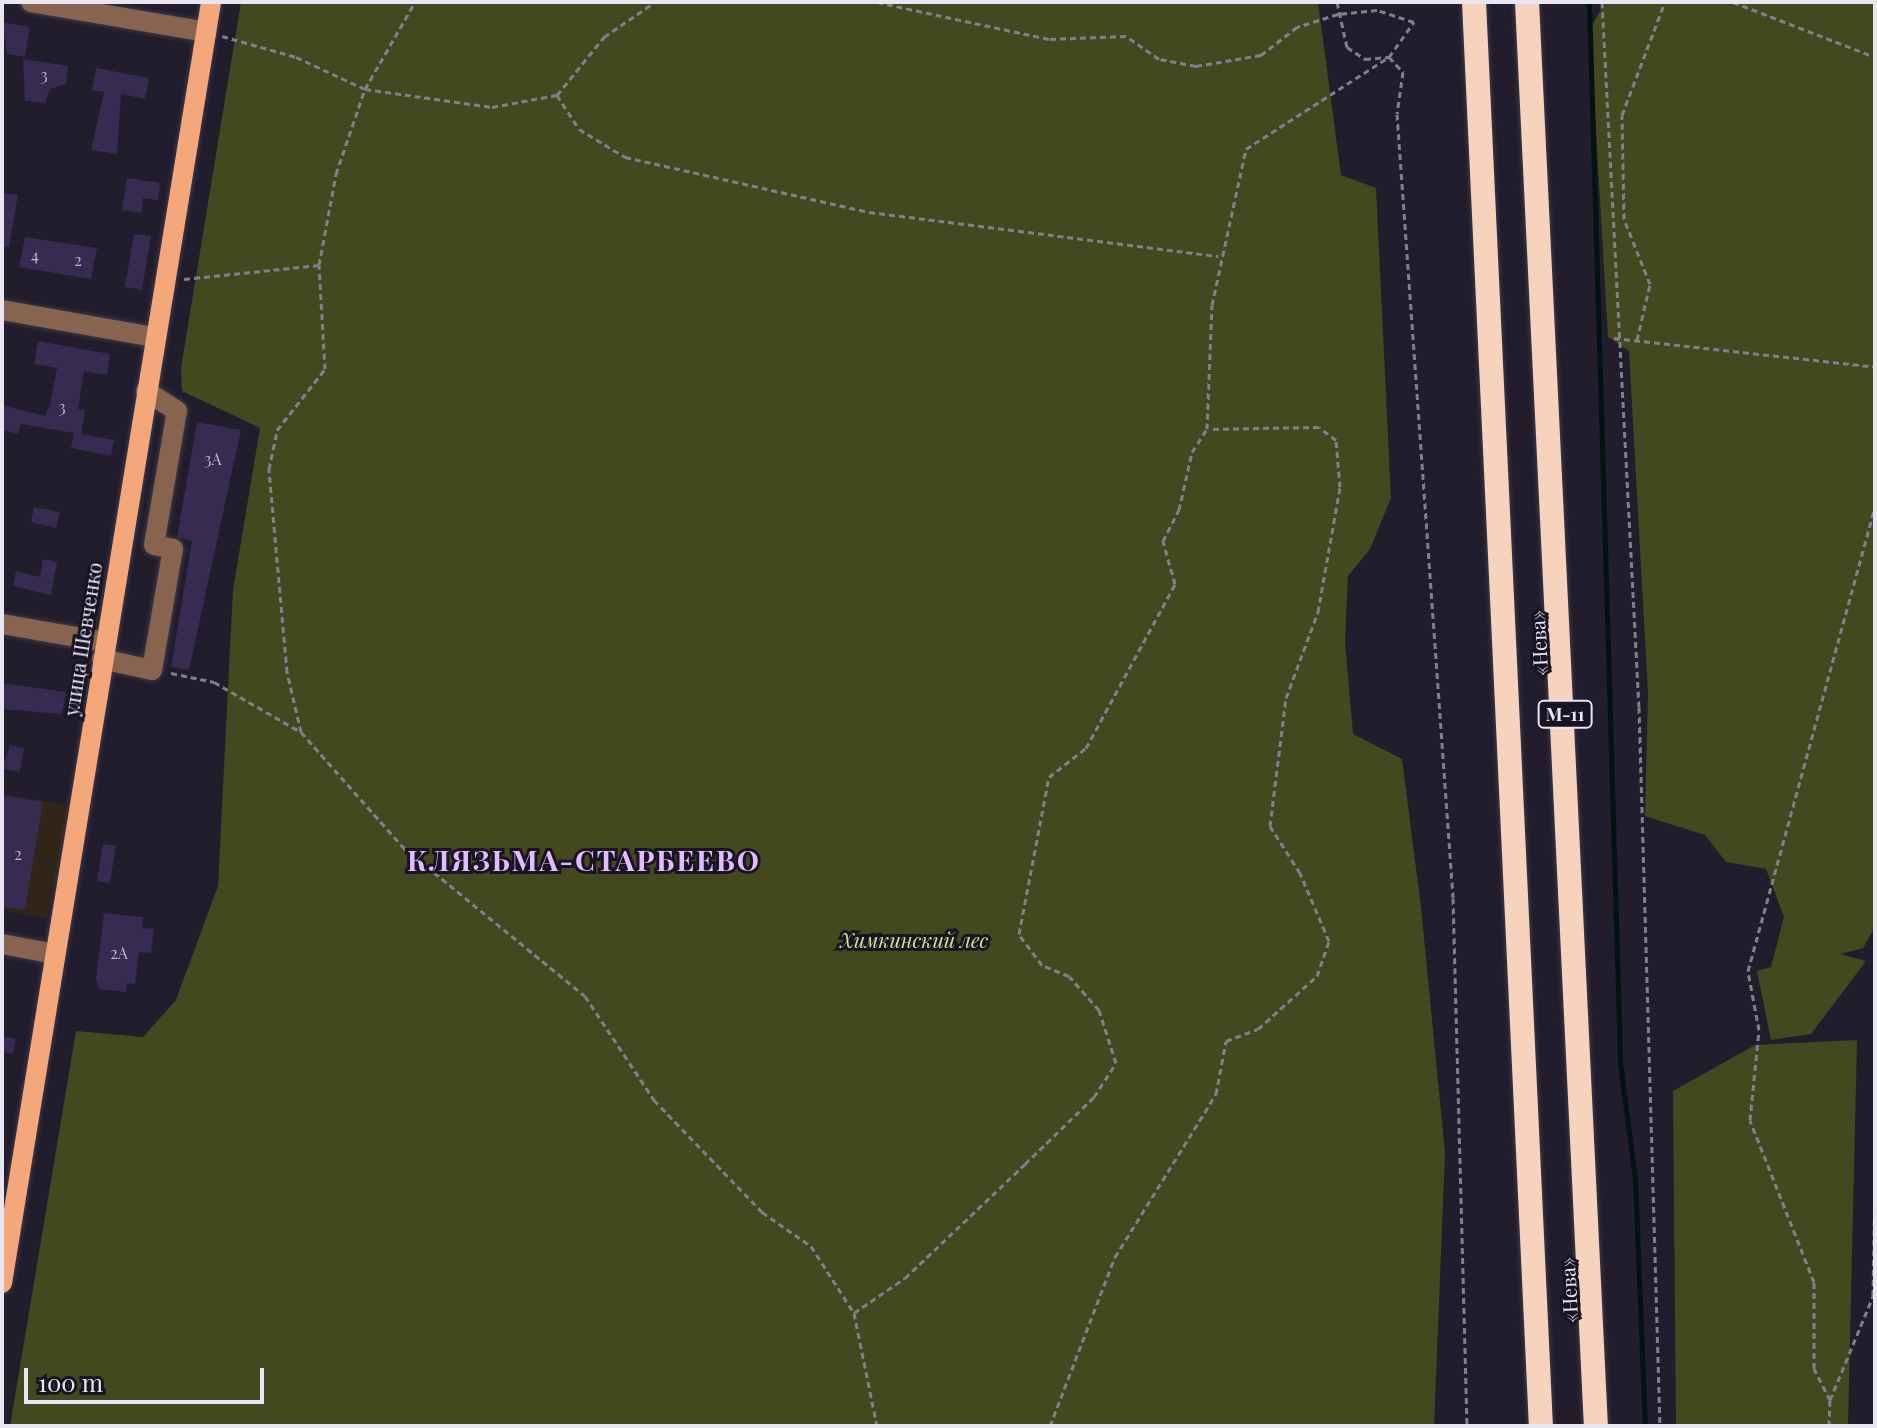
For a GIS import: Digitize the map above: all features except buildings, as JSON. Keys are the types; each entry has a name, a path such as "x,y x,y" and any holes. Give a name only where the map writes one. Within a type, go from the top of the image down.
{"highway":[{"name":"«Нева»","path":"1474,2 1541,1426"},
{"name":"«Нева»","path":"1527,2 1596,1426"}],"main road":[{"name":"улица Шевченко","path":"2,1283 5,1248 211,2"}],"street":[{"path":"31,2 206,32"},
{"path":"2,310 154,337"},
{"path":"146,391 177,411 154,545"},
{"path":"2,624 104,650 152,670 173,549 122,540"},
{"path":"2,944 55,954"}],"path":[{"path":"301,732 287,672 269,469 277,430 325,369 319,265 336,174 365,89 415,2"},
{"path":"206,32 296,57 365,89 492,107 557,95 604,37 655,2"},
{"path":"854,1313 905,1278 1025,1164 1094,1097 1116,1063 1099,1010 1069,976 1042,965 1019,934 1020,907 1049,777 1086,748 1175,584 1163,541 1179,510 1192,452 1207,429 1219,256 1246,149 1389,57 1414,22 1377,10 1338,14 1297,27 1261,55 1196,66 1159,59 1126,36 1049,39 876,2"},
{"path":"1337,2 1347,47 1365,59 1389,57"},
{"path":"1602,2 1614,338 1639,707 1660,1426"},
{"path":"1637,340 1650,284 1624,219 1622,115 1665,2"},
{"path":"1733,2 1875,57"},
{"path":"1389,57 1403,72 1397,114 1453,898 1467,1426"},
{"path":"557,95 579,129 625,157 869,212 1219,256"},
{"path":"164,280 319,265"},
{"path":"1614,338 1875,367"},
{"path":"1050,1426 1115,1257 1216,1094 1226,1041 1258,1029 1317,976 1329,941 1270,826 1286,698 1318,612 1340,487 1336,440 1319,427 1207,429"},
{"path":"1830,1400 1814,1368 1814,1282 1750,1120 1759,1042 1748,971 1875,507"},
{"path":"152,670 214,682 301,732 403,847 585,996 654,1100 762,1212 811,1246 854,1313 877,1426"},
{"path":"1829,1426 1830,1400 1873,1296 1875,1176"}],"shaded area":[{"path":"2,794 70,805 47,919 2,910"}],"green space":[{"name":"Химкинский лес","path":"241,2 1318,2 1341,175 1376,188 1391,498 1370,549 1348,576 1345,642 1353,734 1402,759 1421,907 1445,1153 1434,1426 10,1426 76,1031 143,1037 176,1000 218,886 233,590 260,428 182,391 181,368"},
{"path":"1605,2 1875,2 1875,927 1863,948 1840,954 1866,961 1811,1034 1771,1040 1757,971 1771,967 1784,917 1766,869 1726,862 1705,835 1645,816 1648,693 1629,351 1608,337 1590,29"},
{"path":"1857,1040 1848,1426 1676,1426 1673,1091 1755,1045"}],"waterway":[{"path":"1589,2 1620,1062 1635,1179 1645,1426"}],"district":[{"name":"КЛЯЗЬМА-СТАРБЕЕВО","path":"584,860"}]}
